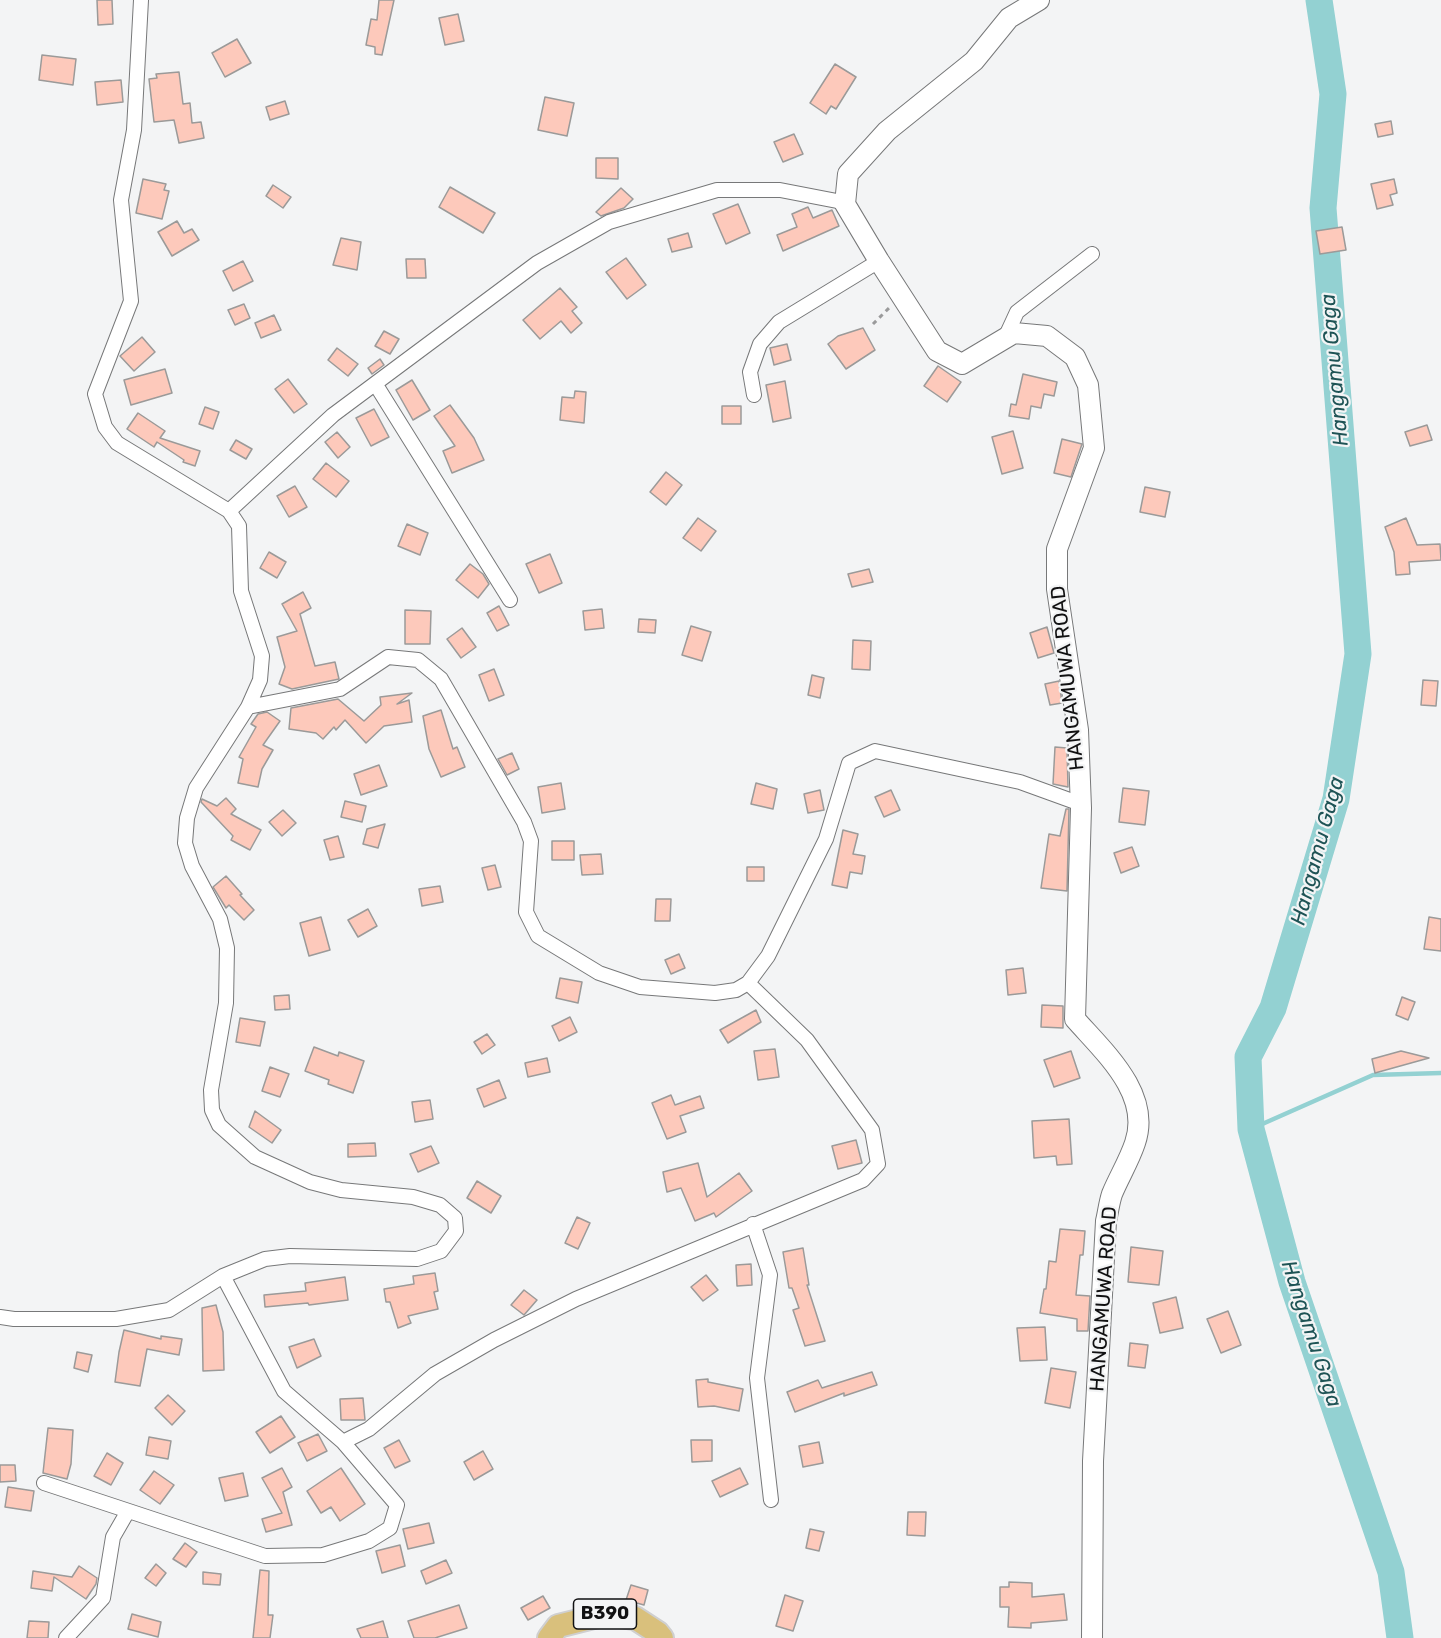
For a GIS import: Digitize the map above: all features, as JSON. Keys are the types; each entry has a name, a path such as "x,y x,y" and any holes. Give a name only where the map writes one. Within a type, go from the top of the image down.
{"main road":[{"name":"B390","path":"549,1638 558,1626 606,1614 635,1618 662,1638"}],"street":[{"path":"0,1317 116,1319 169,1310 223,1276 265,1259 290,1256 417,1259 441,1251 456,1231 456,1218 440,1205 413,1197 341,1190 310,1182 255,1157 219,1125 212,1110 211,1090 226,1003 227,948 220,918 192,866 185,843 187,818 196,788 248,707 260,680 262,656 241,591 239,526 229,511 117,444 105,427 95,394 130,302 121,200 134,130 141,0"},
{"path":"229,511 333,415 537,263 609,222 717,190 780,190 845,204 848,174 887,131 974,61 1009,18 1039,0"},
{"name":"HANGAMUWA ROAD","path":"845,204 900,296 937,351 962,364 1014,333 1047,336 1075,357 1088,385 1094,448 1056,549 1057,589 1078,730 1081,808 1075,1019 1116,1065 1131,1089 1138,1117 1136,1141 1111,1196 1106,1221 1093,1461 1092,1638"},
{"path":"1005,338 1017,312 1092,254"},
{"path":"754,395 750,372 760,344 779,322 879,261"},
{"path":"376,385 510,600"},
{"path":"248,707 340,689 388,657 418,660 441,679 524,822 531,841 526,912 537,936 599,973 640,987 715,993 736,990 748,983 768,956 826,839 849,763 875,752 1020,782 1078,802 1081,808"},
{"path":"343,1442 369,1430 435,1374 494,1340 576,1299 863,1180 879,1164 872,1130 813,1048 748,983"},
{"path":"753,1224 770,1275 757,1378 771,1500"},
{"path":"44,1484 265,1556 323,1555 369,1541 390,1528 397,1505 343,1442 284,1391 223,1276"},
{"path":"66,1638 103,1598 113,1537 128,1511"}],"path":[{"path":"873,324 900,296"}],"building":[{"path":"97,0 112,0 113,24 98,25"},
{"path":"379,0 394,0 382,55 375,54 375,47 366,45 371,19 377,20"},
{"path":"458,14 464,41 445,45 439,18"},
{"path":"237,39 251,63 225,77 212,53"},
{"path":"42,55 76,59 73,85 39,80"},
{"path":"835,64 856,77 836,109 831,106 826,114 810,103"},
{"path":"179,72 183,104 190,103 192,123 201,122 204,138 179,143 174,120 154,122 149,79 157,78 156,74"},
{"path":"121,80 123,102 97,105 95,82"},
{"path":"545,97 574,103 567,136 538,130"},
{"path":"285,101 289,114 270,120 266,107"},
{"path":"1391,121 1393,134 1378,137 1375,124"},
{"path":"794,134 803,154 783,162 774,142"},
{"path":"596,158 618,158 618,179 596,178"},
{"path":"143,179 166,184 164,190 169,191 162,219 136,213"},
{"path":"1394,179 1397,193 1390,195 1393,205 1377,209 1371,184"},
{"path":"273,185 291,197 283,208 266,196"},
{"path":"450,187 495,213 483,233 439,207"},
{"path":"621,188 633,199 624,208 601,216 596,212"},
{"path":"738,204 750,233 726,244 713,214"},
{"path":"808,207 813,218 832,210 839,226 783,251 777,235 797,227 792,214"},
{"path":"177,221 184,233 192,229 199,240 172,256 158,232"},
{"path":"1342,227 1346,250 1320,254 1316,231"},
{"path":"688,233 692,247 672,252 668,239"},
{"path":"341,238 361,242 357,270 333,265"},
{"path":"626,258 646,285 627,299 606,272"},
{"path":"406,259 425,259 426,278 407,278"},
{"path":"243,261 253,281 233,291 223,271"},
{"path":"560,288 577,307 572,311 582,323 571,333 561,321 540,339 523,320"},
{"path":"244,304 250,318 235,325 228,310"},
{"path":"274,315 281,330 261,338 255,323"},
{"path":"863,328 875,350 846,369 828,344 838,336"},
{"path":"384,331 399,339 390,354 375,346"},
{"path":"142,337 155,352 134,371 120,356"},
{"path":"787,344 791,360 774,365 770,348"},
{"path":"337,348 358,364 348,376 328,360"},
{"path":"380,359 384,365 372,374 368,368"},
{"path":"938,366 961,382 947,402 924,386"},
{"path":"165,369 172,393 131,405 124,380"},
{"path":"1023,374 1057,382 1054,396 1044,394 1041,408 1031,406 1029,419 1009,416 1011,404 1016,405"},
{"path":"288,379 307,404 294,413 275,389"},
{"path":"412,380 430,410 413,420 396,390"},
{"path":"785,381 791,418 773,422 766,385"},
{"path":"575,391 586,392 584,423 560,420 562,397 574,398"},
{"path":"450,405 474,438 484,460 452,473 443,451 455,446 434,416"},
{"path":"722,406 741,406 741,424 722,424"},
{"path":"205,407 219,412 213,429 199,424"},
{"path":"374,409 389,437 371,446 356,418"},
{"path":"138,413 165,431 160,438 200,451 195,466 183,462 184,460 157,442 154,447 127,429"},
{"path":"1427,425 1432,440 1410,446 1405,432"},
{"path":"1013,431 1023,468 1002,474 992,437"},
{"path":"337,432 350,447 338,458 325,442"},
{"path":"1062,439 1082,444 1071,477 1054,473"},
{"path":"236,440 252,449 246,459 230,450"},
{"path":"326,463 349,481 336,497 313,479"},
{"path":"666,472 682,485 666,505 650,492"},
{"path":"295,486 307,507 289,517 277,496"},
{"path":"1145,487 1170,492 1165,517 1140,512"},
{"path":"698,518 716,531 701,551 683,538"},
{"path":"1406,518 1417,545 1440,544 1441,560 1409,562 1410,574 1396,575 1394,552 1385,527"},
{"path":"407,524 428,533 420,555 398,546"},
{"path":"269,552 286,562 277,578 260,568"},
{"path":"550,554 562,583 539,593 526,564"},
{"path":"470,564 483,574 489,584 478,598 456,580"},
{"path":"869,569 873,582 852,587 848,574"},
{"path":"303,592 311,608 300,614 315,666 335,662 339,679 292,689 279,684 285,667 277,637 297,631 282,604"},
{"path":"499,606 509,625 497,631 487,613"},
{"path":"602,609 604,628 585,630 583,611"},
{"path":"405,610 431,611 430,644 405,644"},
{"path":"639,619 656,620 655,633 638,632"},
{"path":"691,626 711,632 702,661 682,655"},
{"path":"1047,627 1054,653 1038,658 1030,633"},
{"path":"462,628 476,647 461,658 447,639"},
{"path":"853,640 871,641 870,670 852,669"},
{"path":"494,669 504,695 489,701 479,675"},
{"path":"812,675 824,678 820,698 808,695"},
{"path":"1423,680 1438,681 1436,706 1421,705"},
{"path":"1059,681 1062,703 1050,705 1045,684"},
{"path":"412,693 397,704 409,700 412,722 384,726 366,743 345,720 336,730 334,727 323,739 316,733 289,729 291,708 338,699 364,721 381,705 380,697"},
{"path":"441,710 453,749 457,747 465,767 441,777 429,749 423,716"},
{"path":"267,712 280,721 263,745 273,750 262,769 258,787 238,783 243,759 239,757 256,727 251,724 258,714"},
{"path":"1055,747 1067,748 1068,787 1053,784"},
{"path":"512,753 519,769 507,775 498,759"},
{"path":"379,765 387,786 361,795 354,774"},
{"path":"561,783 565,809 542,813 538,787"},
{"path":"756,783 777,789 773,809 751,804"},
{"path":"1123,788 1149,791 1145,825 1119,822"},
{"path":"820,790 824,810 808,813 804,794"},
{"path":"891,790 900,810 884,817 875,797"},
{"path":"226,798 236,809 231,814 261,830 250,850 231,840 233,836 201,802 202,799 217,806"},
{"path":"345,801 366,806 362,822 341,817"},
{"path":"1066,809 1069,809 1067,891 1041,888 1049,834 1060,836"},
{"path":"283,810 296,823 282,836 269,822"},
{"path":"385,824 378,848 363,844 367,829"},
{"path":"843,830 858,834 853,854 865,856 862,874 850,872 847,888 832,885"},
{"path":"338,836 344,857 330,860 324,840"},
{"path":"552,841 574,841 574,860 552,860"},
{"path":"1132,847 1139,866 1121,873 1114,853"},
{"path":"601,854 603,874 582,875 580,855"},
{"path":"495,865 501,887 488,890 482,868"},
{"path":"747,867 764,867 764,881 747,881"},
{"path":"226,876 254,910 244,920 229,905 226,908 213,887"},
{"path":"440,886 443,902 422,906 419,889"},
{"path":"656,899 671,899 670,921 655,921"},
{"path":"368,909 377,926 358,937 348,920"},
{"path":"321,917 330,950 309,956 300,923"},
{"path":"1429,917 1441,919 1441,951 1424,949"},
{"path":"679,954 685,968 671,974 665,960"},
{"path":"1023,968 1026,993 1008,995 1006,970"},
{"path":"560,978 582,982 578,1003 556,998"},
{"path":"289,995 290,1009 275,1010 274,996"},
{"path":"1402,997 1415,1002 1408,1020 1396,1015"},
{"path":"1042,1005 1063,1006 1063,1028 1041,1027"},
{"path":"756,1010 761,1022 728,1043 720,1030"},
{"path":"570,1017 577,1032 559,1041 552,1026"},
{"path":"240,1018 265,1022 260,1046 236,1042"},
{"path":"487,1034 495,1045 482,1054 474,1042"},
{"path":"314,1047 338,1056 339,1052 364,1061 353,1093 328,1084 329,1080 305,1071"},
{"path":"775,1049 779,1077 758,1080 754,1051"},
{"path":"1071,1051 1080,1078 1054,1087 1044,1060"},
{"path":"1401,1051 1429,1058 1375,1073 1372,1059"},
{"path":"547,1058 550,1072 528,1077 525,1063"},
{"path":"270,1067 289,1074 280,1097 262,1091"},
{"path":"499,1080 506,1098 484,1107 477,1089"},
{"path":"671,1095 675,1105 700,1096 704,1108 680,1116 686,1132 667,1139 652,1103"},
{"path":"430,1100 433,1119 415,1122 412,1102"},
{"path":"255,1111 281,1130 272,1143 249,1127"},
{"path":"1069,1119 1072,1164 1057,1165 1056,1156 1034,1158 1032,1121"},
{"path":"856,1140 862,1163 838,1169 832,1146"},
{"path":"375,1143 376,1156 348,1157 348,1144"},
{"path":"431,1146 439,1163 418,1172 410,1154"},
{"path":"698,1163 707,1197 739,1173 752,1191 716,1217 714,1213 695,1221 681,1188 667,1192 663,1172"},
{"path":"477,1181 501,1196 491,1213 467,1198"},
{"path":"577,1217 590,1223 578,1249 565,1243"},
{"path":"1060,1229 1085,1231 1076,1295 1090,1296 1088,1331 1077,1331 1077,1319 1040,1313 1044,1289 1046,1289 1049,1261 1056,1262"},
{"path":"1131,1247 1163,1251 1159,1285 1128,1282"},
{"path":"803,1248 809,1285 807,1285 825,1341 805,1346 793,1310 799,1308 792,1288 789,1288 783,1252"},
{"path":"751,1264 752,1285 737,1286 736,1265"},
{"path":"435,1273 438,1291 434,1292 438,1309 408,1316 411,1323 398,1328 390,1302 386,1302 384,1289 414,1284 413,1276"},
{"path":"706,1275 718,1290 703,1301 691,1287"},
{"path":"345,1277 348,1300 265,1307 264,1295 306,1291 305,1283"},
{"path":"524,1290 537,1300 524,1315 511,1305"},
{"path":"1176,1297 1183,1328 1160,1333 1153,1303"},
{"path":"216,1305 223,1332 224,1370 203,1371 202,1308"},
{"path":"1228,1311 1241,1345 1221,1353 1207,1319"},
{"path":"1045,1327 1047,1360 1020,1361 1017,1328"},
{"path":"124,1330 161,1339 161,1336 182,1339 179,1355 147,1349 140,1386 115,1382"},
{"path":"314,1339 321,1356 297,1368 289,1347"},
{"path":"1130,1343 1148,1345 1145,1368 1128,1366"},
{"path":"77,1352 92,1355 88,1372 74,1368"},
{"path":"1051,1368 1076,1372 1070,1408 1045,1403"},
{"path":"872,1372 877,1385 844,1396 844,1393 795,1412 787,1392 818,1380 822,1388"},
{"path":"708,1379 708,1382 743,1389 739,1411 714,1406 698,1407 696,1380"},
{"path":"168,1395 185,1411 172,1425 155,1408"},
{"path":"363,1398 365,1420 341,1420 340,1399"},
{"path":"281,1416 295,1437 270,1453 256,1432"},
{"path":"48,1428 73,1430 71,1464 67,1479 43,1473"},
{"path":"318,1434 327,1451 307,1461 298,1443"},
{"path":"149,1437 171,1441 168,1459 146,1455"},
{"path":"399,1440 410,1461 395,1468 384,1448"},
{"path":"691,1440 712,1440 712,1461 692,1462"},
{"path":"819,1442 823,1463 803,1467 799,1446"},
{"path":"483,1451 493,1469 474,1480 464,1462"},
{"path":"107,1453 123,1463 111,1485 94,1476"},
{"path":"0,1465 15,1465 16,1481 0,1482"},
{"path":"282,1468 292,1487 283,1492 292,1525 266,1532 262,1519 282,1513 262,1478"},
{"path":"341,1468 365,1504 340,1521 331,1507 321,1513 307,1491"},
{"path":"740,1468 748,1484 720,1497 712,1481"},
{"path":"154,1471 174,1485 160,1504 140,1490"},
{"path":"243,1473 248,1496 225,1501 219,1478"},
{"path":"8,1487 34,1491 31,1511 5,1507"},
{"path":"908,1512 926,1512 925,1536 907,1535"},
{"path":"429,1523 434,1543 408,1549 403,1529"},
{"path":"810,1529 824,1532 819,1551 806,1548"},
{"path":"185,1543 197,1552 186,1567 173,1559"},
{"path":"400,1545 405,1566 382,1573 376,1551"},
{"path":"446,1560 452,1573 426,1584 421,1571"},
{"path":"156,1564 166,1573 156,1586 145,1578"},
{"path":"79,1566 97,1578 96,1584 86,1599 54,1577 52,1591 31,1588 33,1571 72,1577"},
{"path":"260,1570 269,1571 268,1615 273,1615 270,1638 253,1638"},
{"path":"203,1572 221,1574 220,1585 203,1584"},
{"path":"1009,1582 1032,1583 1032,1597 1064,1594 1067,1620 1031,1623 1031,1628 1008,1627 1009,1607 1000,1607 1000,1587 1009,1587"},
{"path":"631,1585 648,1590 644,1605 626,1600"},
{"path":"785,1595 803,1601 793,1631 776,1626"},
{"path":"543,1596 550,1608 528,1620 521,1608"},
{"path":"459,1605 467,1628 435,1638 414,1638 408,1621"},
{"path":"132,1614 161,1622 158,1637 128,1629"},
{"path":"29,1621 49,1622 48,1638 27,1638"},
{"path":"383,1621 388,1638 361,1638 357,1629"}],"waterway":[{"name":"Hangamu Gaga","path":"1319,0 1333,94 1323,208 1358,654 1336,799 1273,1008 1248,1057 1251,1129 1292,1282 1391,1572 1400,1638"},
{"path":"1251,1129 1373,1075 1441,1073"}]}
